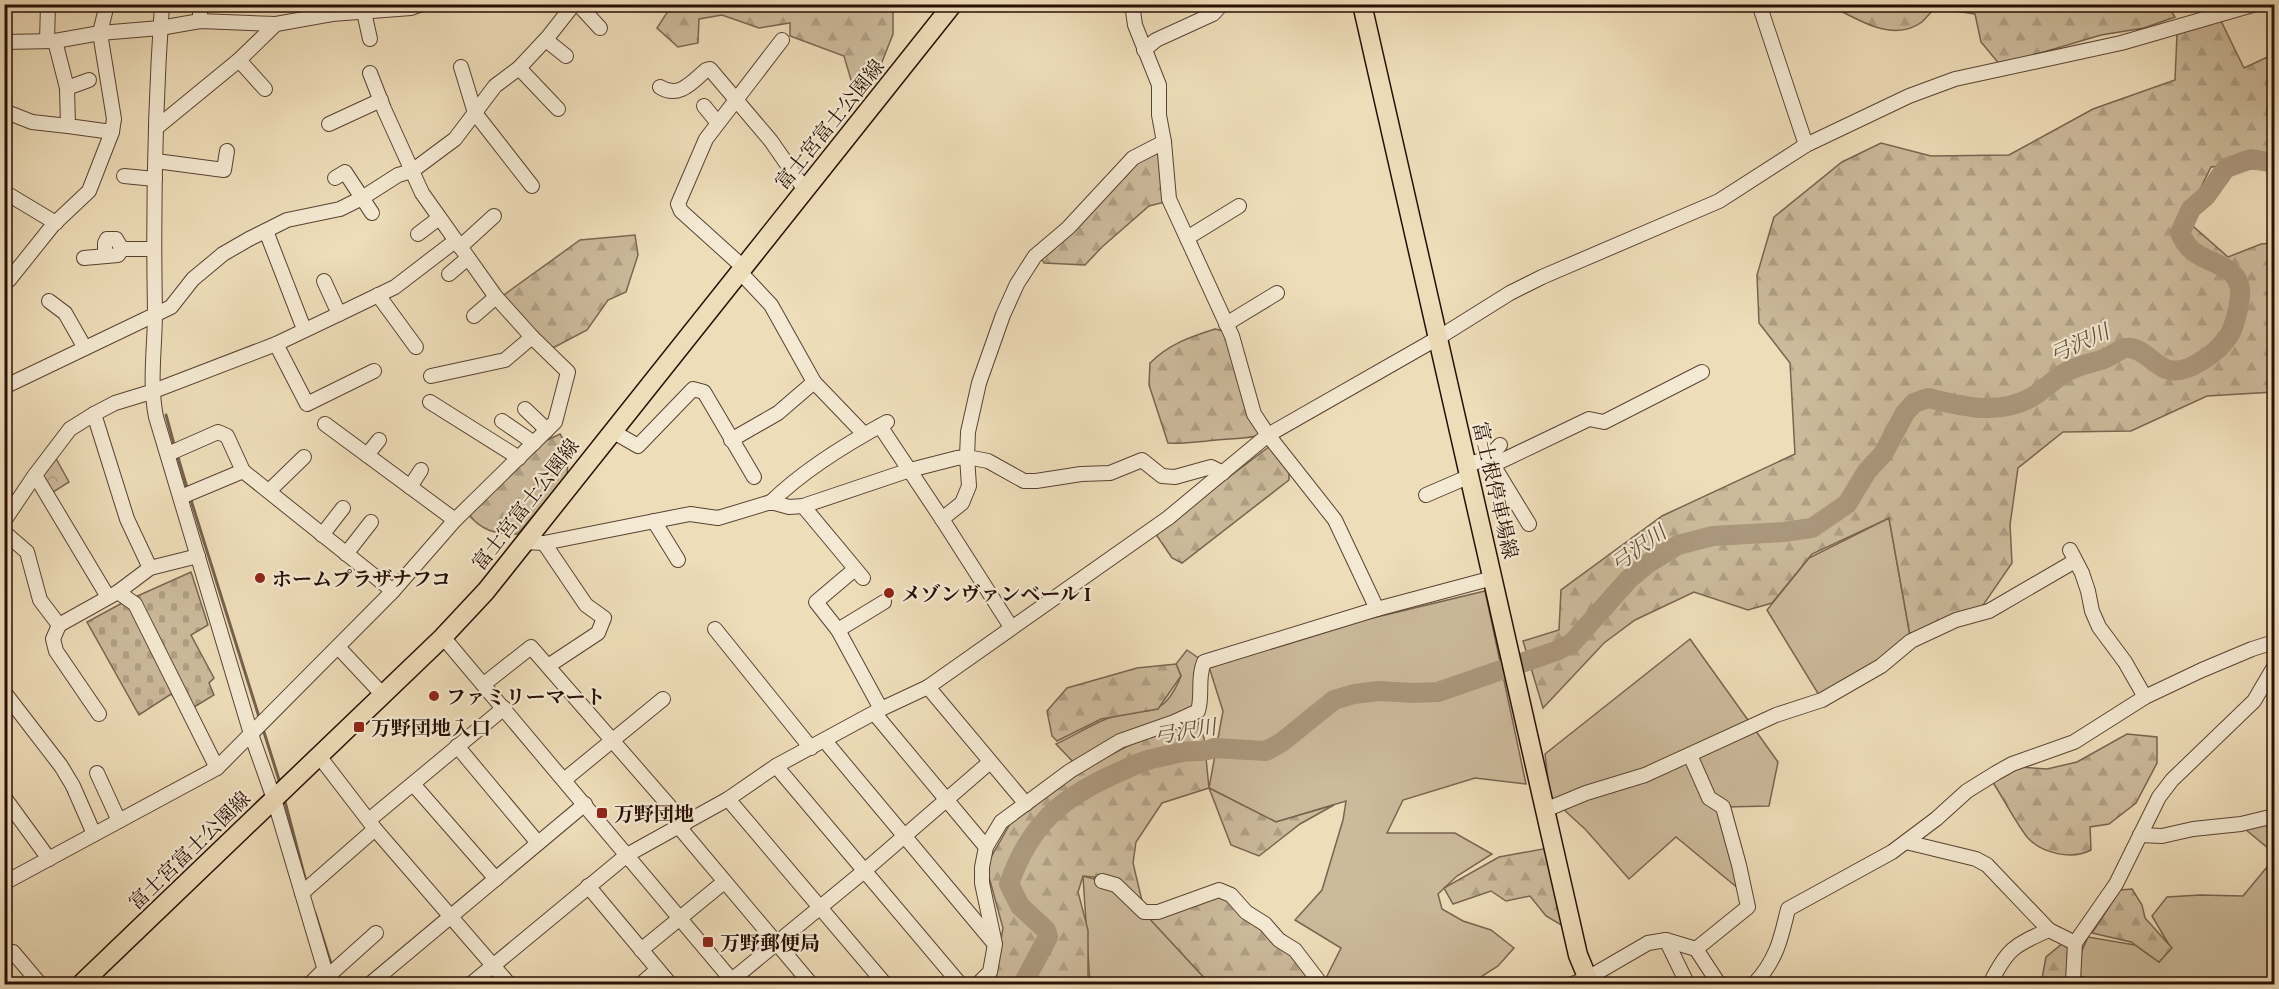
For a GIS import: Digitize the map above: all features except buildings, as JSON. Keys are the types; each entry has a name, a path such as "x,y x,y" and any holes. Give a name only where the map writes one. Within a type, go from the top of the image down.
{"main road":[{"name":"富士宮富士公園線","path":"81,984 443,637 486,591 952,4"},
{"name":"富士根停車場線","path":"1362,4 1583,983"}],"street":[{"path":"48,4 51,41 67,88 68,126"},
{"path":"9,280 56,223 88,191 112,132 114,119 100,33 107,4"},
{"path":"162,4 153,249 155,314 152,393 156,417 174,452 198,555 251,734 280,794 330,975"},
{"path":"200,4 200,21"},
{"path":"4,42 51,41 200,21 276,24 332,14 411,8 422,4"},
{"path":"4,387 171,307 193,279 224,254 266,231 287,220 340,209 398,175 412,171 455,140 495,86 519,68 576,4 600,28"},
{"path":"1132,4 1135,25 1159,85 1159,115 1169,198 1232,336 1254,414 1335,520 1377,609"},
{"path":"1144,50 1156,40 1213,14 1222,4"},
{"path":"1759,4 1806,145"},
{"path":"471,984 627,855 728,799 776,766 928,687 1168,518 1268,435 1438,339 1510,293 1719,201 1806,145 1892,103 1955,79 2121,43 2256,4"},
{"path":"364,12 370,39"},
{"path":"156,128 239,60 276,24"},
{"path":"546,40 566,56"},
{"path":"782,40 706,139 678,204 681,211 742,269 771,305 814,382 864,434"},
{"path":"239,60 266,90"},
{"path":"461,67 475,112 532,186"},
{"path":"519,68 558,109"},
{"path":"660,87 667,91 681,91 710,69 775,146 805,190"},
{"path":"4,883 217,768 393,591 455,520 555,422 568,372 496,297 422,193 370,73"},
{"path":"67,88 89,80"},
{"path":"329,124 381,100"},
{"path":"704,106 717,122"},
{"path":"4,111 32,122 112,132"},
{"path":"942,519 962,503 969,486 968,432 979,383 1004,315 1023,275 1035,256 1068,228 1133,158 1164,142"},
{"path":"156,161 224,170 227,151"},
{"path":"335,178 345,172 372,213"},
{"path":"124,176 155,179"},
{"path":"4,195 11,196 56,223"},
{"path":"1187,238 1239,206"},
{"path":"4,521 70,429 94,414 115,403 152,393 276,344 395,287 461,249 494,216"},
{"path":"418,234 439,218"},
{"path":"266,231 304,329"},
{"path":"84,258 118,255 122,249 153,249"},
{"path":"449,274 461,249"},
{"path":"324,280 339,314"},
{"path":"1226,324 1277,293"},
{"path":"378,295 416,347"},
{"path":"474,316 496,297"},
{"path":"49,301 65,313 85,348"},
{"path":"431,376 506,360 532,337"},
{"path":"276,344 307,404 374,371"},
{"path":"1426,495 1468,471 1589,419 1604,422 1701,372"},
{"path":"731,440 778,413 814,382"},
{"path":"612,431 638,446 693,389 704,392 754,477"},
{"path":"430,402 519,458"},
{"path":"525,409 547,430"},
{"path":"94,414 127,519 150,568"},
{"path":"502,421 534,443"},
{"path":"325,424 455,520"},
{"path":"524,542 544,543 690,514 718,518 771,502 791,483 864,434 884,424 910,470 1011,627"},
{"path":"174,452 218,432 227,436 243,471 393,591"},
{"path":"367,456 379,440"},
{"path":"1491,462 1500,445"},
{"path":"269,491 304,457"},
{"path":"771,502 789,507 803,506 910,470 967,457 988,461 1024,481 1036,482 1081,474 1110,473 1142,460 1162,476 1175,477 1211,467 1223,473"},
{"path":"1491,462 1529,524"},
{"path":"410,487 421,470"},
{"path":"186,496 243,471"},
{"path":"35,475 113,595 135,604 217,768"},
{"path":"803,506 859,574 816,602 838,630 878,712 986,847"},
{"path":"322,535 343,508"},
{"path":"654,521 678,560"},
{"path":"346,554 371,522"},
{"path":"4,532 27,552 40,600 59,624"},
{"path":"544,543 586,605 604,618 598,633 548,666"},
{"path":"99,714 56,651 53,639 59,624 113,595 150,568 198,555"},
{"path":"1545,810 1586,793 1645,775 1776,715 1822,700 1881,666 1911,640 1956,620 1989,610 2073,555 2088,591 2098,627 2125,662 2145,698"},
{"path":"978,984 990,972 995,944 982,883 982,867 986,847 1001,822 1070,771 1120,741 1198,711 1200,704 1199,674 1204,662 1377,609 1493,578"},
{"path":"838,630 884,602"},
{"path":"715,629 811,748"},
{"path":"443,637 585,804 731,983 990,762"},
{"path":"1754,984 1767,970 1780,944 1788,909 1892,852 1936,819 1967,791 2012,764 2074,742 2145,698 2202,670 2274,642"},
{"path":"338,647 383,694"},
{"path":"484,684 531,647 612,740 724,882 811,984"},
{"path":"2076,983 2075,943 2116,884 2159,797 2172,780 2246,709 2274,667"},
{"path":"928,687 1026,804"},
{"path":"4,692 61,766 73,786 94,834"},
{"path":"564,780 663,699"},
{"path":"307,889 413,784 504,708"},
{"path":"825,741 995,944"},
{"path":"457,746 538,843"},
{"path":"1689,755 1709,798 1723,807 1748,906 1696,949"},
{"path":"319,756 372,825 509,984"},
{"path":"776,766 863,872 960,984"},
{"path":"97,773 118,822"},
{"path":"413,784 496,879"},
{"path":"4,796 49,859"},
{"path":"728,799 818,908 885,984"},
{"path":"370,984 452,918 585,804"},
{"path":"2140,835 2162,836 2193,829 2241,824 2274,816"},
{"path":"1906,842 1976,859 1987,865 2049,930 2075,943"},
{"path":"1102,881 1116,885 1144,912 1158,912 1219,890 1231,895 1246,912 1265,924 1279,940 1295,950 1321,984"},
{"path":"641,950 724,882"},
{"path":"588,886 670,984"},
{"path":"1990,984 2008,953 2021,942 2049,930"},
{"path":"310,984 330,975 376,933"},
{"path":"1666,940 1686,981 1685,984"},
{"path":"1583,983 1648,943 1666,940 1696,949 1719,984"},
{"path":"13,952 40,984"},
{"path":"640,984 657,970"}],"green space":[{"path":"2167,4 2175,17 2144,28 2101,35 2000,65 1981,42 1975,14 1935,8 1922,22 1910,28 1887,30 1862,22 1829,5"},
{"path":"669,5 893,5 893,34 882,62 868,85 851,80 844,56 790,36 790,23 759,28 722,15 699,19 698,43 678,47 657,28 670,8"},
{"path":"2221,21 2244,68 2274,54 2274,162 2211,167 2185,219 2228,257 2261,244 2274,243 2274,392 2207,396 2131,431 2063,432 2018,468 2010,525 2012,563 1977,614 1911,641 1889,518 1812,554 1772,603 1748,610 1694,592 1635,620 1604,643 1543,708 1523,641 1559,630 1561,590 1662,516 1795,454 1790,363 1759,323 1757,275 1774,217 1842,162 1881,143 1931,156 2009,155 2093,109 2175,80 2177,34"},
{"path":"1160,150 1165,202 1149,206 1085,265 1044,263 1040,256 1139,160"},
{"path":"635,235 638,255 626,292 608,300 587,330 549,350 501,297 580,240"},
{"path":"1215,329 1227,332 1265,434 1244,438 1168,443 1149,385 1150,363 1172,346"},
{"path":"560,434 569,449 567,475 518,534 483,528 467,513 543,442"},
{"path":"1270,446 1289,473 1289,480 1182,563 1172,558 1155,533"},
{"path":"53,453 69,482 47,496 35,475"},
{"path":"1889,518 1911,641 1822,700 1767,610 1809,558"},
{"path":"191,572 208,625 191,635 214,678 209,683 214,695 186,712 171,694 139,715 87,622 124,602"},
{"path":"1485,591 1526,784 1475,778 1403,800 1387,833 1455,833 1492,854 1457,876 1438,894 1442,909 1463,921 1491,930 1514,948 1498,966 1470,984 1336,984 1325,980 1341,948 1295,920 1322,890 1343,820 1346,801 1276,822 1209,788 1223,711 1209,667 1331,628"},
{"path":"1690,639 1778,762 1769,806 1724,807 1745,894 1676,837 1629,879 1586,830 1550,797 1545,754"},
{"path":"1187,650 1200,659 1196,710 1075,764 1056,744 1106,719 1158,707 1174,691 1181,676 1176,664"},
{"path":"1176,664 1181,676 1158,709 1101,719 1057,741 1052,736 1047,711 1067,688 1137,668"},
{"path":"1196,716 1204,738 1209,788 1162,803 1136,842 1133,863 1143,905 1104,878 1083,876 1078,892 1088,930 1088,984 989,984 995,975 1003,928 986,866 1010,824 1086,768 1137,741"},
{"path":"2127,734 2157,737 2157,763 2136,803 2109,824 2090,827 2091,850 2066,855 2049,851 2033,843 2022,830 1992,781 2019,767 2047,769 2077,762"},
{"path":"1209,788 1276,822 1334,805 1300,824 1259,856 1231,845"},
{"path":"2274,816 2274,974 2264,984 2079,984 2080,955 2088,937 2135,945 2159,962 2171,948 2152,916 2167,897 2243,896 2272,861 2269,849 2245,829"},
{"path":"1548,848 1563,926 1546,916 1530,896 1506,901 1491,891 1453,904 1444,888 1499,857"},
{"path":"1083,876 1116,885 1210,984 1090,984"},
{"path":"2132,889 2142,905 2145,918 2172,948 2159,962 2131,942 2092,933 2120,890"},
{"path":"1219,890 1259,920 1320,984 1210,984 1147,916"},
{"path":"2063,943 2069,950 2068,984 2041,984 2046,957"}],"waterway":[{"name":"弓沢川","path":"1023,984 1048,937 1046,930 1020,906 1009,884 1017,863 1037,830 1063,804 1079,793 1138,763 1151,759 1214,748 1266,751 1282,742 1334,700 1354,694 1379,691 1438,692 1556,651 1572,643 1629,579 1647,564 1678,545 1713,536 1812,528 1847,504 1867,471 1883,454 1905,413 1914,403 1928,398 1979,408 2005,407 2034,396 2068,371 2104,359 2126,348 2142,352 2166,369 2183,369 2202,361 2219,348 2230,334 2240,300 2240,290 2235,276 2230,271 2194,252 2180,233 2191,209 2206,196 2226,168 2251,159 2274,163"},
{"path":"166,415 175,448"},
{"path":"177,454 188,491"},
{"path":"190,497 260,720"},
{"path":"263,729 280,783"},
{"path":"284,798 305,878"},
{"path":"315,913 332,967"},
{"path":"335,977 337,984"}],"place":[{"name":"ホームプラザナフコ","path":"260,578"},
{"name":"メゾンヴァンベール I","path":"889,593"},
{"name":"ファミリーマート","path":"434,696"},
{"name":"万野団地入口","path":"359,727"},
{"name":"万野団地","path":"602,813"},
{"name":"万野郵便局","path":"708,942"}]}
